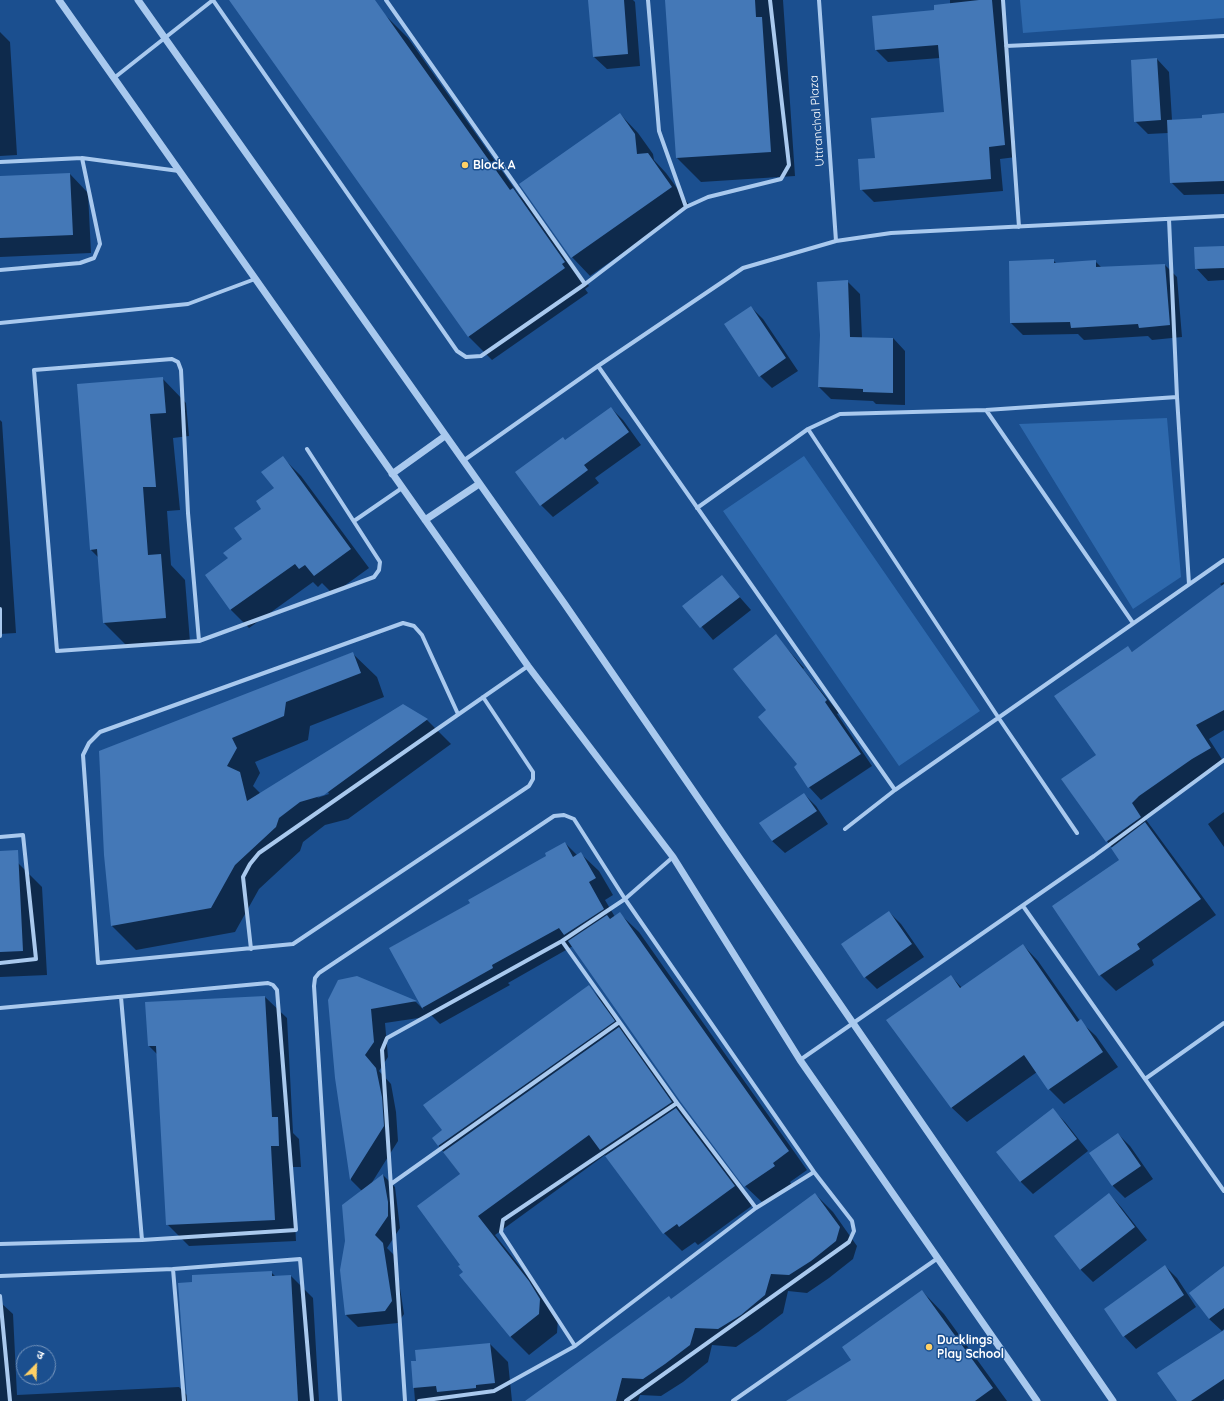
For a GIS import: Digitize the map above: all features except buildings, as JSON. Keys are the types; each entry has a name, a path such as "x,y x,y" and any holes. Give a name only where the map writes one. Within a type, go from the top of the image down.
{"street":[{"path":"60,0 528,666 673,857 800,1060 1037,1401"},
{"path":"138,0 572,616 1113,1401"},
{"path":"114,78 213,0 457,350 466,357 481,356 585,284 686,207 708,197 781,179 786,173 788,165 770,0"},
{"path":"386,0 585,284"},
{"path":"648,0 659,131 686,207"},
{"name":"Uttranchal Plaza","path":"819,0 836,241"},
{"path":"1003,0 1019,227"},
{"path":"1006,46 1224,36"},
{"path":"0,162 82,158 180,171"},
{"path":"0,270 80,263 94,258 100,244 82,158"},
{"path":"463,461 598,366 743,268 836,241 891,233 1224,216"},
{"path":"1169,219 1177,397 1189,584"},
{"path":"0,323 188,304 255,279"},
{"path":"199,641 188,513 180,370 178,362 172,359 34,370 57,651 199,641 374,576 379,570 380,562 307,449"},
{"path":"598,366 895,790"},
{"path":"697,508 808,429 840,414 986,410 1177,397"},
{"path":"986,410 1133,623"},
{"path":"808,429 998,717 1077,833"},
{"path":"392,474 445,436"},
{"path":"425,520 479,484"},
{"path":"354,521 402,488"},
{"path":"845,829 895,790 1224,560"},
{"path":"0,609 0,636"},
{"path":"458,714 422,635 414,626 404,623 100,732 89,744 83,755 98,963 293,944 529,786 533,779 533,772 483,697"},
{"path":"250,949 243,877 250,864 259,853 528,666"},
{"path":"800,1060 1094,856 1224,760"},
{"path":"340,1401 314,986 316,978 319,974 554,816 564,815 574,819 625,899 814,1172 852,1221 854,1231 849,1242 626,1401"},
{"path":"0,837 23,835 36,959 0,963"},
{"path":"405,1401 382,1050 387,1038 562,941 625,899 673,857"},
{"path":"1023,906 1224,1191"},
{"path":"562,941 618,1023 756,1208"},
{"path":"0,1008 268,983 273,984 277,990 296,1230 142,1240 0,1244"},
{"path":"121,997 142,1240"},
{"path":"391,1184 618,1023"},
{"path":"1145,1079 1224,1023"},
{"path":"575,1346 501,1232 503,1220 677,1104"},
{"path":"419,1401 494,1391 575,1346 756,1208 814,1172"},
{"path":"733,1401 938,1258"},
{"path":"0,1276 173,1269 300,1259 312,1401"},
{"path":"173,1269 184,1401"},
{"path":"0,1296 10,1401"}],"shaded area":[{"path":"1020,0 1224,0 1224,18 1023,33"},
{"path":"1167,418 1181,577 1133,609 1019,424"},
{"path":"804,456 980,711 899,766 723,511"}],"place":[{"name":"Block A","path":"465,165"},
{"name":"Ducklings Play School","path":"929,1347"}]}
